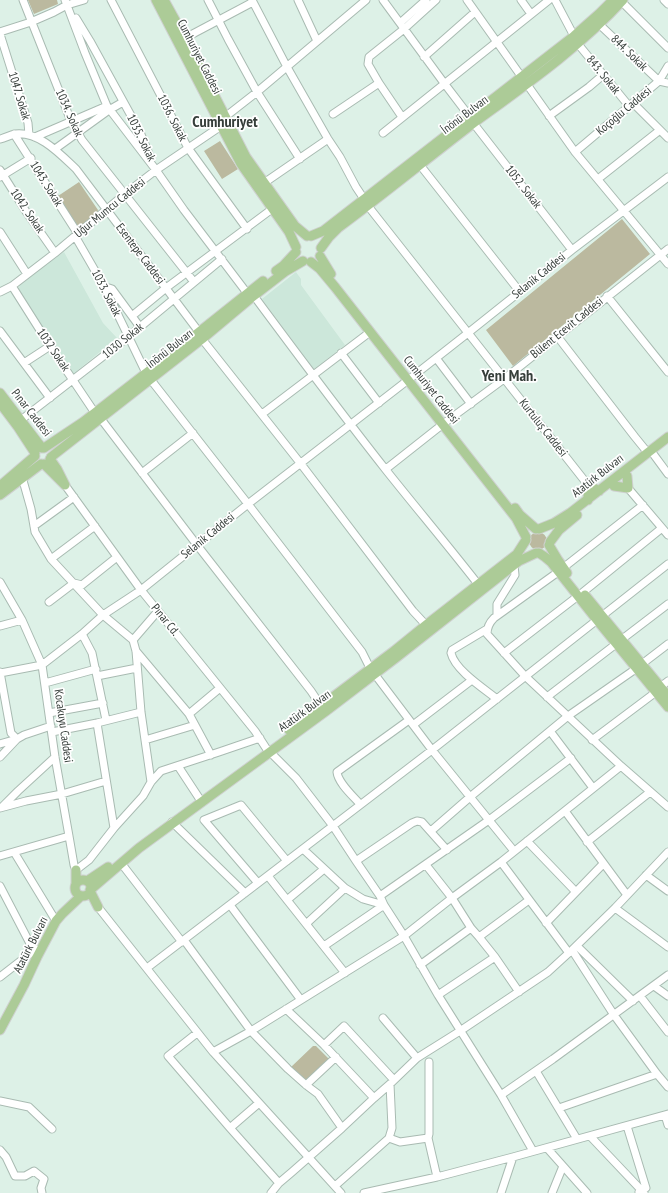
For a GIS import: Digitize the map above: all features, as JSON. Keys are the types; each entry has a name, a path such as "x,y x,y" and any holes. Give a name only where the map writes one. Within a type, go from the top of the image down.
{"main road":[{"name":"Cumhuriyet Caddesi","path":"156,0 223,121 246,157 295,226 309,236"},
{"name":"Cumhuriyet Caddesi","path":"164,0 185,38 241,164 289,232 296,249"},
{"name":"İnönü Bulvarı","path":"320,252 329,237 366,202 576,40 619,1"},
{"name":"İnönü Bulvarı","path":"576,40 600,25 619,1"},
{"name":"İnönü Bulvarı","path":"309,236 323,231 420,165 472,120"},
{"path":"309,236 319,242 320,252 314,261 307,262 300,259 296,249 300,240 309,236"},
{"name":"İnönü Bulvarı","path":"0,495 46,461 98,416 201,336 283,266 296,249"},
{"name":"Cumhuriyet Caddesi","path":"320,252 324,265 410,379"},
{"name":"Cumhuriyet Caddesi","path":"307,262 315,264 320,269 520,515 538,529"},
{"name":"İnönü Bulvarı","path":"251,294 286,270 307,262"},
{"name":"Pınar Caddesi","path":"0,393 21,420 39,451"},
{"name":"Pınar Caddesi","path":"0,403 39,451"},
{"name":"İnönü Bulvarı","path":"0,486 39,451 83,422 98,416"},
{"name":"Cumhuriyet Caddesi","path":"445,422 516,518 526,538"},
{"name":"Atatürk Bulvarı","path":"550,543 559,530 627,476 668,437"},
{"name":"Atatürk Bulvarı","path":"538,529 561,520 651,454 668,444"},
{"path":"49,450 46,461 36,461 39,451 49,450"},
{"path":"46,461 65,485"},
{"path":"614,486 628,488 627,476"},
{"path":"588,500 588,486 599,491"},
{"path":"561,570 546,532 538,529 530,532 526,538 528,549 545,557 561,570 658,689 668,707"},
{"name":"Atatürk Bulvarı","path":"59,918 121,863 172,822 268,749 321,706 372,671 480,587 517,554 526,538"},
{"path":"537,553 545,551 550,543"},
{"name":"Atatürk Bulvarı","path":"0,1030 24,985 35,954 46,942 80,884 98,874 199,798 268,749 326,711 426,625 524,558 537,553"},
{"path":"658,689 668,696"},
{"name":"Kocakuyu Caddesi","path":"76,870 80,884"},
{"path":"80,884 90,885 87,893 76,893 80,884"},
{"path":"87,893 98,907"}],"street":[{"name":"1034. Sokak","path":"23,0 77,133 194,282"},
{"path":"0,33 54,12 68,2 84,0"},
{"name":"1036. Sokak","path":"111,0 188,148 247,229"},
{"path":"208,0 257,92 300,159"},
{"path":"298,0 318,41"},
{"name":"Uğur Mumcu Caddesi","path":"0,290 12,286 125,194 223,121 366,0"},
{"name":"1052. Sokak","path":"383,0 424,57 572,250"},
{"path":"402,118 379,84 368,64 369,57 402,26 426,0"},
{"path":"402,26 436,0"},
{"path":"466,0 576,152 668,264"},
{"path":"521,0 531,14"},
{"path":"383,133 549,0"},
{"name":"843. Sokak","path":"555,0 576,40 603,75 631,105 668,138"},
{"path":"664,0 668,4"},
{"path":"185,38 219,21 253,1"},
{"name":"Kurtuluş Caddesi","path":"253,1 287,67 366,202 588,486"},
{"path":"619,1 668,48"},
{"name":"1035. Sokak","path":"68,2 140,132 156,170"},
{"name":"1035. Sokak","path":"68,2 85,53 108,108 156,170"},
{"path":"424,57 475,12"},
{"name":"844. Sokak","path":"600,25 659,81"},
{"name":"1047. Sokak","path":"0,33 32,136"},
{"name":"Koçoğlu Caddesi","path":"576,152 659,81 668,66"},
{"path":"549,116 603,75"},
{"path":"659,81 668,83"},
{"path":"333,114 379,84"},
{"path":"32,136 123,102"},
{"path":"55,149 108,108"},
{"path":"598,179 660,130"},
{"name":"Esentepe Caddesi","path":"0,139 14,134 32,136 55,149 76,169 201,336 413,611 426,625"},
{"name":"1043. Sokak","path":"14,134 31,158 76,235"},
{"path":"264,183 328,139"},
{"path":"1,174 31,158"},
{"path":"420,165 520,292"},
{"path":"156,170 184,210 251,294 312,375 480,587"},
{"name":"1042. Sokak","path":"1,174 55,252"},
{"name":"Selanik Caddesi","path":"0,673 42,665 82,634 103,615 141,590 248,504 410,379 572,250 668,177"},
{"path":"132,316 166,288 272,209"},
{"path":"0,232 27,274"},
{"name":"1033. Sokak","path":"76,235 105,288 148,377 362,652 372,671 432,750 514,851"},
{"name":"Bülent Ecevit Caddesi","path":"386,469 445,422 504,379 668,249"},
{"name":"1030 Sokak","path":"21,420 128,337 222,259"},
{"name":"1032 Sokak","path":"12,286 50,346 98,416 311,691 321,706"},
{"path":"105,288 112,289 140,327"},
{"path":"607,296 668,372"},
{"path":"0,331 50,398"},
{"path":"262,414 370,332"},
{"path":"557,336 635,437 668,474"},
{"path":"24,363 50,346"},
{"path":"341,353 379,403"},
{"path":"436,358 470,404"},
{"path":"142,473 193,434"},
{"path":"22,478 35,532 51,559 103,615 133,640 136,651 141,712 151,782"},
{"name":"Pınar Cd.","path":"65,485 141,590 268,749 296,778 333,826 380,896 438,995 501,1095 533,1151"},
{"path":"628,488 668,535"},
{"path":"34,526 74,497"},
{"path":"643,506 561,570 489,622 487,634 525,676 592,740 668,807"},
{"path":"51,559 94,526"},
{"path":"504,653 662,528"},
{"path":"74,583 82,585 117,557"},
{"path":"147,968 432,750 668,564"},
{"path":"498,615 497,604 515,575 514,565"},
{"name":"Kocakuyu Caddesi","path":"0,582 22,620 42,665 55,757 76,870"},
{"path":"49,602 74,583"},
{"path":"547,697 668,604"},
{"path":"133,640 158,611"},
{"path":"0,626 22,620"},
{"path":"487,628 452,650 451,653 456,664 472,680 497,699"},
{"path":"82,634 92,653 106,720"},
{"path":"431,831 470,796 568,716 668,644"},
{"path":"136,651 189,714 211,755"},
{"path":"45,683 96,673 137,668"},
{"path":"0,673 12,733 17,739"},
{"path":"360,804 340,782 337,772 472,680"},
{"path":"592,740 668,681"},
{"path":"189,714 220,688"},
{"path":"49,714 103,703"},
{"path":"0,744 17,739 24,735 52,729 97,723 141,712"},
{"path":"97,723 114,828"},
{"path":"145,740 195,725"},
{"path":"550,731 593,788"},
{"path":"76,870 90,860 114,828 143,796 151,782 161,772 260,738"},
{"path":"0,757 17,739"},
{"path":"1,808 55,757"},
{"path":"380,896 489,820 571,758"},
{"path":"178,766 199,798"},
{"path":"213,1052 251,1032 404,936 501,862 621,766"},
{"path":"1,808 26,801 62,794 106,781"},
{"path":"587,842 650,792"},
{"path":"258,883 204,820 241,805 287,861"},
{"path":"565,811 627,895"},
{"path":"356,861 417,821 422,822 447,850"},
{"path":"172,822 246,893"},
{"path":"0,856 69,836"},
{"path":"527,841 576,892"},
{"path":"303,848 345,888 363,899 384,905"},
{"path":"14,852 59,918"},
{"path":"271,1193 279,1183 342,1128 417,1058 548,972 573,950 615,908 668,852"},
{"path":"501,862 546,923 573,950 633,1001"},
{"path":"121,863 183,941 251,1032 288,1069 318,1094 342,1128"},
{"path":"426,864 452,898 471,928 495,957 519,992"},
{"path":"546,923 603,864"},
{"path":"287,900 324,869"},
{"path":"268,876 345,973"},
{"path":"646,876 668,891"},
{"path":"0,886 35,954 1,976"},
{"path":"306,924 345,888"},
{"path":"479,937 529,900"},
{"path":"230,905 301,1000"},
{"path":"324,946 384,905"},
{"path":"98,907 213,1052 341,1193"},
{"path":"615,908 668,948"},
{"path":"420,965 471,928"},
{"path":"573,950 614,1015 657,1074 667,1082"},
{"path":"438,995 495,957"},
{"path":"501,1095 668,975"},
{"path":"654,986 668,996"},
{"path":"640,996 668,1032"},
{"path":"286,1009 336,1057 374,1098"},
{"path":"384,1018 417,1058"},
{"path":"324,1045 344,1026 392,1082 392,1128 389,1138 335,1186"},
{"path":"197,1033 168,1056 279,1183"},
{"path":"306,1085 336,1057"},
{"path":"429,1062 428,1138 437,1177"},
{"path":"536,1071 577,1139"},
{"path":"559,1108 657,1074"},
{"path":"0,1101 29,1108 52,1129"},
{"path":"230,1128 259,1103"},
{"path":"364,1193 386,1191 666,1115 668,1125"},
{"path":"590,1136 641,1192 646,1188 627,1126"},
{"path":"389,1138 400,1142 428,1138"},
{"path":"547,1148 588,1193"},
{"path":"0,1150 6,1157 15,1176 24,1176 34,1171 44,1179 41,1188 42,1193"},
{"path":"501,1193 513,1157"},
{"path":"552,1193 563,1166"}],"shaded area":[{"path":"28,0 57,0 58,4 34,14"},
{"path":"220,141 238,169 222,179 204,151"},
{"path":"79,182 98,210 97,214 79,228 58,196"},
{"path":"622,219 650,254 513,366 486,330"},
{"path":"64,252 103,323 117,338 73,374 18,290 20,284"},
{"path":"296,272 301,279 301,285 345,345 314,369 262,299"},
{"path":"538,532 544,535 547,541 544,547 538,550 532,547 529,541 532,535"},
{"path":"313,1046 316,1046 330,1060 305,1082 290,1068"}],"district":[{"name":"Cumhuriyet","path":"225,122"},
{"name":"Yeni Mah.","path":"509,376"}]}
